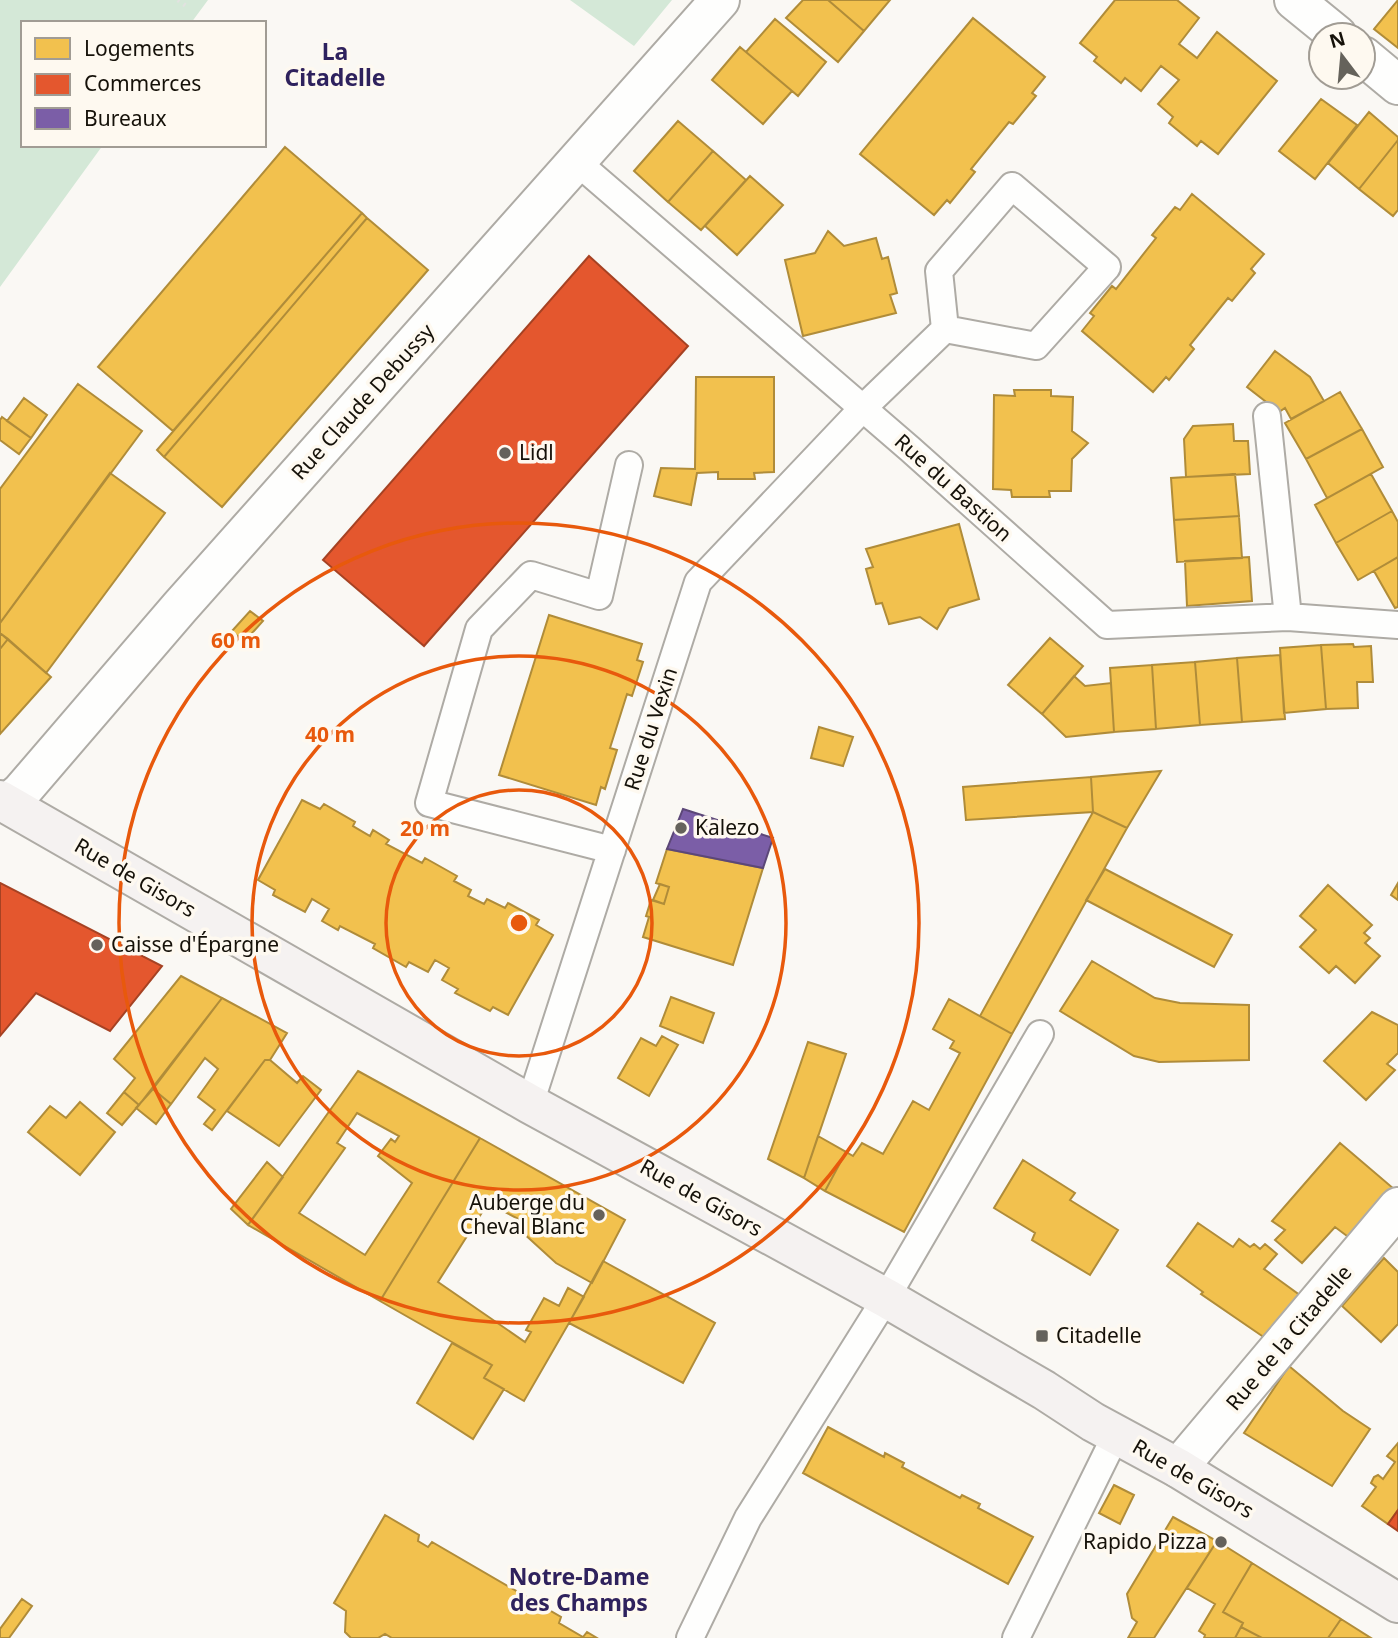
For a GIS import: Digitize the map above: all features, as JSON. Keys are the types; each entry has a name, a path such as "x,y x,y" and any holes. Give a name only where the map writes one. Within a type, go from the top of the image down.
{"main road":[{"name":"Rue de Gisors","path":"4,802 530,1104 886,1298 1178,1468 1398,1603"}],"street":[{"name":"Rue Claude Debussy","path":"4,802 21,792 180,607 720,0"},
{"path":"1294,0 1320,21"},
{"path":"1377,68 1398,85"},
{"name":"Rue de la Citadelle","path":"1178,1468 1398,1207"}],"lane":[{"name":"Rue du Bastion","path":"577,162 863,408 1107,625 1288,617 1398,625"},
{"path":"1012,186 1107,267 1035,346 945,329 939,271 1012,186"},
{"name":"Rue du Vexin","path":"530,1104 698,582 863,408 945,329"},
{"path":"1267,416 1288,617"},
{"path":"612,850 429,803 479,629 531,575 599,596 629,465"},
{"path":"690,1638 748,1518 886,1298 1040,1034"},
{"path":"1016,1638 1116,1434"}],"path":[{"path":"178,0 186,6"}],"green space":[{"path":"0,0 208,0 192,21 21,21 21,147 102,147 0,287"},
{"path":"570,0 672,0 634,46"}],"building: Logements":[{"path":"803,0 828,0 864,31 838,62 786,18"},
{"path":"828,0 890,0 864,31"},
{"path":"1115,0 1177,0 1199,18 1179,44 1197,58 1217,32 1277,81 1218,154 1201,141 1197,146 1169,123 1173,117 1158,104 1179,80 1161,66 1141,91 1125,78 1121,83 1094,61 1097,57 1080,43"},
{"path":"1398,0 1398,48 1377,31 1377,25"},
{"path":"973,18 1045,77 1032,93 1036,96 1013,124 1009,122 971,169 975,172 950,203 947,200 934,215 860,154"},
{"path":"775,19 826,62 798,96 746,52"},
{"path":"740,47 792,91 763,124 712,80"},
{"path":"1321,99 1357,125 1315,179 1279,151"},
{"path":"1369,112 1398,137 1398,140 1359,189 1328,163"},
{"path":"678,121 713,151 668,202 634,171"},
{"path":"1398,140 1398,210 1393,216 1359,189"},
{"path":"285,147 362,213 173,431 98,367"},
{"path":"713,151 746,180 701,230 668,202"},
{"path":"750,176 783,205 737,255 705,226"},
{"path":"1192,194 1264,254 1251,269 1255,273 1232,301 1228,298 1190,345 1194,349 1169,380 1166,377 1153,392 1082,331 1094,316 1090,313 1112,286 1116,289 1156,238 1152,235 1175,207 1180,210"},
{"path":"362,213 367,218 164,457 157,450"},
{"path":"367,218 428,270 222,507 164,457"},
{"path":"828,231 844,246 876,238 882,259 888,257 897,293 890,295 896,313 803,336 785,260 815,253"},
{"path":"1275,351 1310,377 1324,401 1291,419 1285,408 1279,412 1247,387"},
{"path":"696,377 774,377 774,472 754,473 755,479 718,479 718,472 697,473 691,505 654,496 661,468 695,469"},
{"path":"78,384 142,431 0,623 0,489"},
{"path":"1014,390 1051,390 1051,396 1073,397 1072,431 1088,443 1072,459 1071,491 1049,491 1050,497 1012,497 1011,490 993,489 994,395 1015,396"},
{"path":"1340,392 1362,429 1306,459 1285,423"},
{"path":"24,398 47,415 31,438 7,421"},
{"path":"2,417 31,438 19,454 0,440"},
{"path":"1233,424 1234,441 1248,441 1250,474 1186,477 1184,439 1193,426"},
{"path":"1362,429 1383,467 1327,498 1306,459"},
{"path":"110,473 165,513 46,673 0,633 0,623"},
{"path":"1235,474 1239,516 1174,520 1171,478"},
{"path":"1371,474 1392,511 1336,543 1315,505"},
{"path":"1392,511 1398,522 1398,557 1358,580 1336,543"},
{"path":"1239,516 1242,558 1177,562 1174,520"},
{"path":"959,524 979,599 949,608 937,629 920,617 889,624 882,603 876,604 866,569 873,567 866,549"},
{"path":"1249,557 1252,601 1187,606 1185,561"},
{"path":"1398,557 1398,607 1395,608 1374,571"},
{"path":"250,611 263,621 244,642 232,631"},
{"path":"549,615 642,644 637,660 643,662 632,696 627,694 610,748 617,750 605,789 601,787 596,805 499,775"},
{"path":"0,633 8,639 0,649"},
{"path":"1050,638 1083,666 1042,714 1008,685"},
{"path":"8,639 51,677 0,734 0,649"},
{"path":"1353,644 1354,647 1371,646 1373,682 1357,682 1358,708 1326,709 1321,645"},
{"path":"1321,645 1326,709 1284,713 1280,648"},
{"path":"1280,655 1285,719 1242,722 1237,658"},
{"path":"1237,658 1242,722 1200,725 1195,662"},
{"path":"1195,662 1200,725 1156,729 1152,665"},
{"path":"1152,665 1156,729 1114,732 1110,668"},
{"path":"1074,676 1085,686 1111,683 1114,732 1066,737 1042,714"},
{"path":"819,727 853,737 843,766 811,758"},
{"path":"1161,771 1127,828 1093,812 1091,777"},
{"path":"1091,777 1093,812 966,820 963,787"},
{"path":"302,800 320,809 324,804 355,822 353,826 370,836 373,830 389,840 386,844 422,863 425,858 457,876 454,881 471,890 468,896 484,904 487,899 505,908 508,903 539,920 536,925 553,935 508,1015 493,1007 490,1011 455,993 458,989 442,980 449,968 435,960 428,972 409,962 406,967 373,948 375,944 340,926 338,930 322,921 329,909 312,899 305,912 273,895 275,890 258,880"},
{"path":"1093,812 1127,828 1012,1034 980,1016"},
{"path":"667,849 763,868 733,965 643,937 651,900 664,904 669,887 656,883"},
{"path":"1105,869 1232,935 1214,967 1086,900"},
{"path":"1398,883 1398,900 1391,895"},
{"path":"660,884 669,887 664,904 653,900"},
{"path":"1328,885 1372,925 1364,933 1370,938 1365,943 1380,956 1355,983 1336,966 1329,973 1300,947 1316,930 1300,916"},
{"path":"1092,961 1155,998 1180,1003 1249,1005 1249,1060 1159,1062 1134,1056 1060,1011"},
{"path":"181,976 222,998 139,1105 124,1092 135,1078 114,1059"},
{"path":"671,997 714,1013 703,1043 660,1026"},
{"path":"222,998 287,1033 270,1060 265,1060 212,1130 204,1124 215,1110 198,1097 218,1069 205,1058 171,1104 153,1089"},
{"path":"949,999 1012,1034 904,1232 825,1191 846,1152 853,1156 862,1143 883,1154 913,1101 929,1110 960,1053 950,1048 954,1041 933,1029"},
{"path":"1372,1012 1398,1025 1398,1053 1387,1064 1395,1070 1366,1100 1324,1061"},
{"path":"662,1036 678,1045 649,1096 618,1078 641,1038 656,1046"},
{"path":"808,1042 846,1054 804,1178 768,1159"},
{"path":"265,1060 270,1060 297,1083 303,1076 321,1090 279,1146 227,1111"},
{"path":"358,1071 480,1138 380,1301 248,1225","holes":["357,1113 399,1136 395,1142 391,1139 378,1156 412,1183 365,1255 299,1213 345,1148 337,1143"]},
{"path":"153,1089 171,1104 156,1124 136,1108"},
{"path":"124,1092 139,1105 122,1125 107,1113"},
{"path":"80,1102 115,1132 80,1175 28,1132 50,1106 66,1118"},
{"path":"818,1136 846,1152 825,1191 804,1178"},
{"path":"480,1138 625,1220 592,1283 556,1263 521,1231 526,1223 488,1203 438,1282 525,1342 531,1332 526,1330 544,1298 559,1306 568,1288 584,1297 524,1401 484,1378 492,1365 380,1301"},
{"path":"1340,1143 1394,1189 1351,1239 1335,1227 1302,1263 1275,1240 1285,1230 1272,1221"},
{"path":"1023,1160 1075,1193 1070,1200 1118,1230 1090,1275 1032,1240 1035,1233 994,1208"},
{"path":"267,1162 283,1177 248,1225 231,1209"},
{"path":"1198,1223 1233,1247 1239,1239 1250,1247 1254,1244 1260,1249 1265,1244 1277,1254 1264,1269 1301,1296 1265,1338 1201,1294 1203,1292 1167,1266"},
{"path":"1384,1258 1398,1272 1398,1324 1381,1342 1342,1306"},
{"path":"603,1261 715,1323 683,1383 569,1323"},
{"path":"452,1343 492,1365 484,1378 504,1389 473,1439 417,1403"},
{"path":"1289,1366 1343,1411 1370,1429 1332,1486 1244,1433"},
{"path":"828,1427 884,1457 885,1453 904,1463 902,1467 960,1498 962,1495 980,1504 978,1508 1033,1537 1008,1584 803,1473"},
{"path":"1398,1443 1398,1510 1388,1524 1362,1506 1376,1487 1371,1483 1374,1477 1378,1475 1383,1479 1395,1462 1387,1456"},
{"path":"1114,1485 1134,1495 1120,1524 1099,1513"},
{"path":"385,1515 419,1535 418,1541 428,1547 432,1542 561,1617 559,1623 583,1637 587,1632 597,1638 392,1638 385,1634 378,1638 351,1638 345,1632 346,1611 334,1603"},
{"path":"1173,1517 1217,1541 1154,1638 1128,1638 1137,1622 1132,1618 1127,1594"},
{"path":"1217,1541 1252,1563 1223,1612 1243,1623 1235,1638 1204,1638 1205,1635 1199,1631 1215,1604 1187,1588"},
{"path":"1252,1563 1341,1619 1328,1638 1262,1638 1241,1627 1243,1623 1223,1612"},
{"path":"22,1599 32,1606 9,1638 0,1638 0,1629"},
{"path":"1341,1619 1371,1638 1328,1638"},
{"path":"1241,1627 1262,1638 1235,1638"}],"building: Commerces":[{"name":"Lidl","path":"589,256 688,346 424,646 323,560"},
{"path":"0,883 162,966 110,1031 36,993 0,1036"},
{"path":"1398,1510 1398,1531 1388,1524"}],"building: Bureaux":[{"path":"683,809 773,838 763,868 667,849"}],"place":[{"name":"Lidl","path":"505,453"},
{"name":"Kalezo","path":"681,828"},
{"name":"Caisse d'Épargne","path":"97,945"},
{"name":"Auberge du Cheval Blanc","path":"599,1215"},
{"name":"Citadelle","path":"1042,1336"},
{"name":"Rapido Pizza","path":"1221,1542"}],"district":[{"name":"La Citadelle","path":"335,65"},
{"name":"Notre-Dame des Champs","path":"579,1590"}]}
